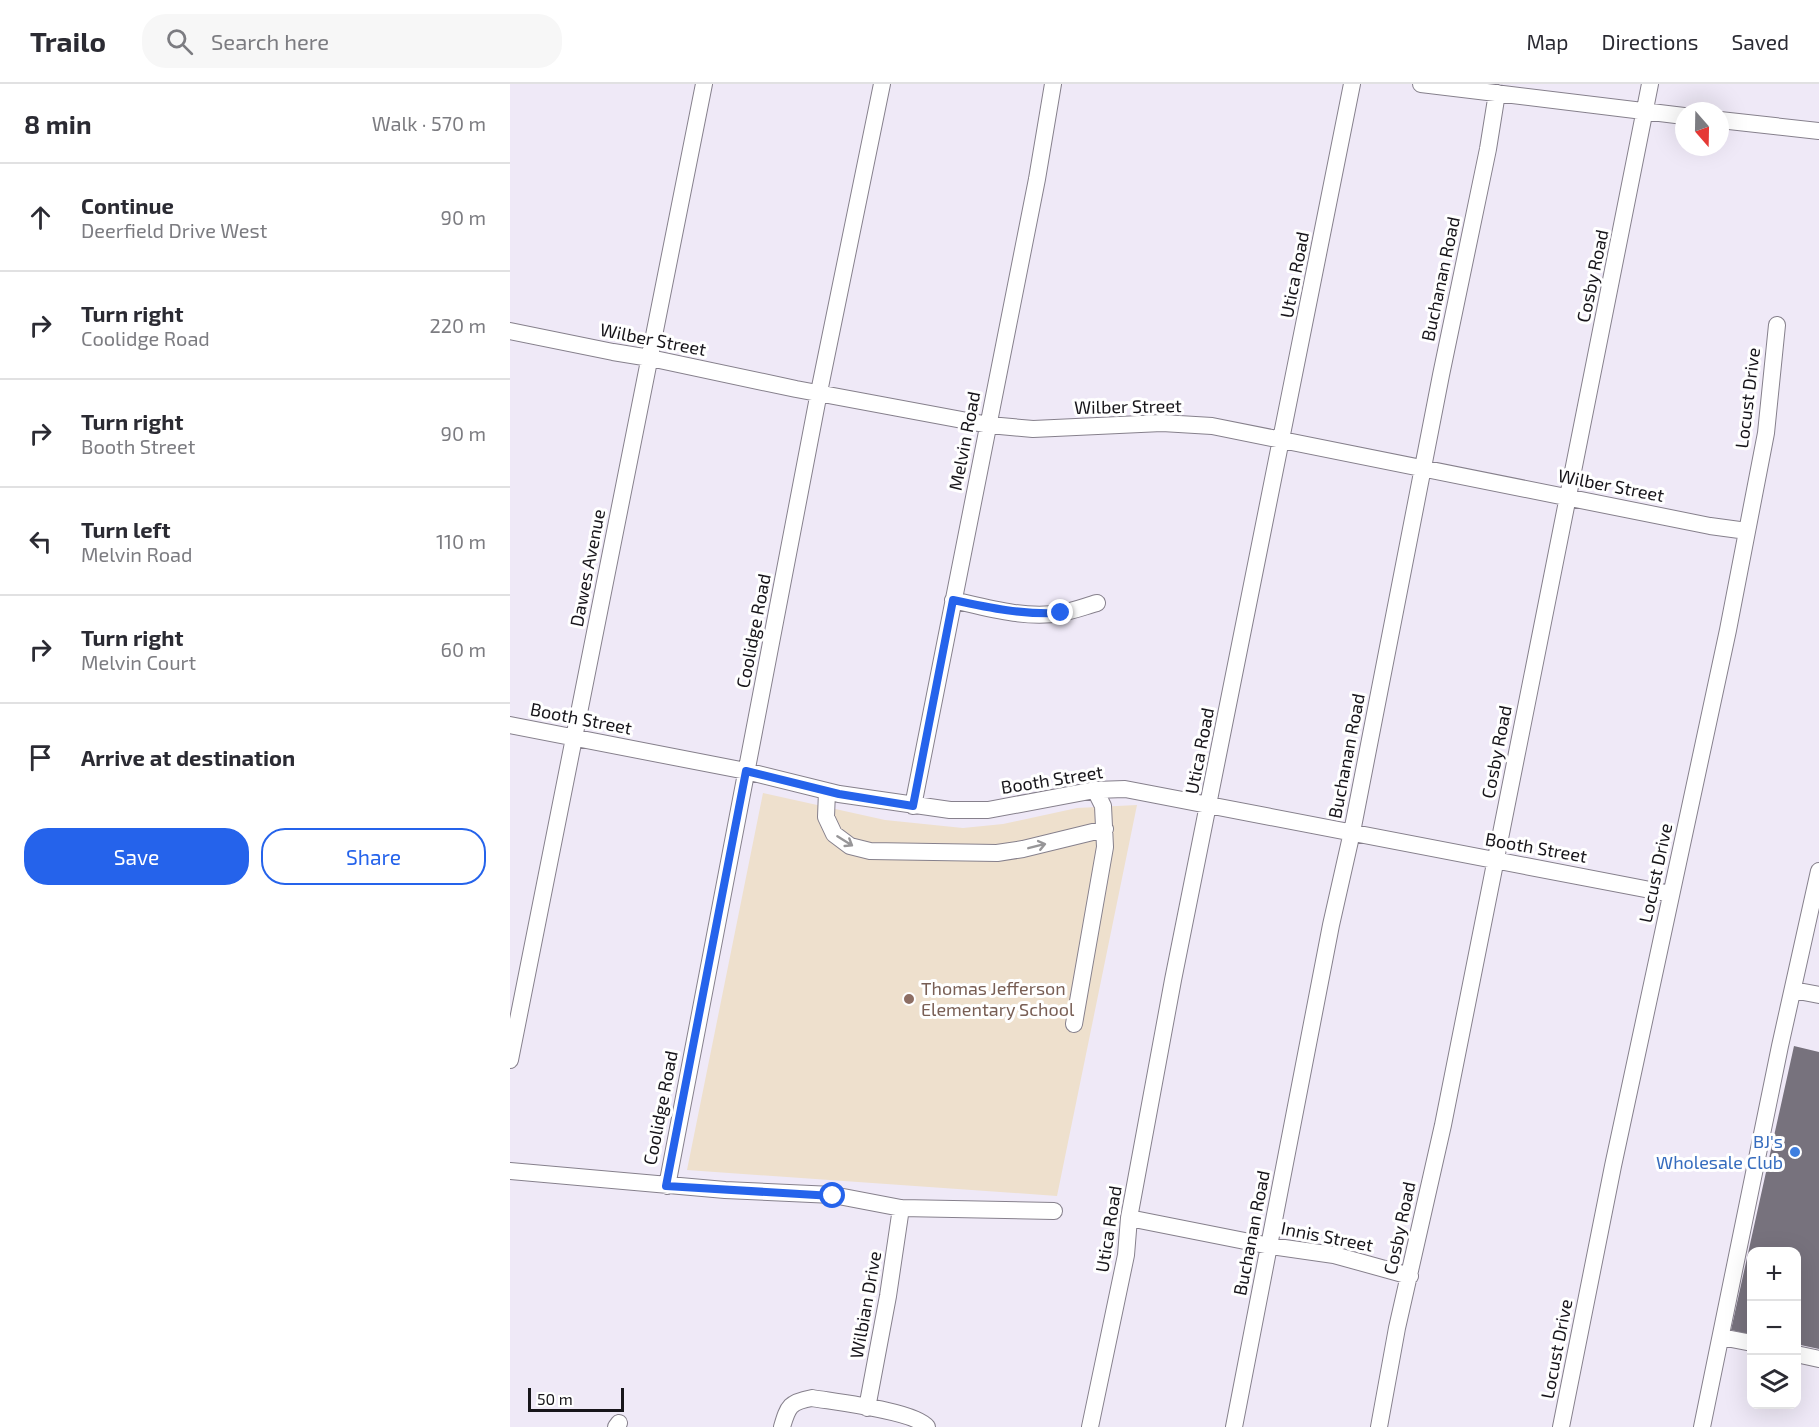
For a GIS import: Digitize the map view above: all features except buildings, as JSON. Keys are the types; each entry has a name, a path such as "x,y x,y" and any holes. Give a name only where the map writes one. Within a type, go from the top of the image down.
{"street":[{"name":"Dawes Avenue","path":"510,1060 704,84"},
{"name":"Coolidge Road","path":"666,1186 819,392 882,84"},
{"name":"Melvin Road","path":"913,806 1037,179 1053,84"},
{"name":"Utica Road","path":"1090,1427 1126,1255 1129,1218 1173,980 1352,84"},
{"path":"1420,84 1675,115"},
{"name":"Cosby Road","path":"1378,1427 1397,1328 1443,1125 1650,84"},
{"name":"Buchanan Road","path":"1234,1427 1331,925 1352,832 1488,149 1497,93"},
{"path":"1729,121 1819,131"},
{"name":"Locust Drive","path":"1562,1427 1613,1166 1728,630 1766,434 1777,325"},
{"name":"Wilber Street","path":"510,331 989,424 1033,429 1172,423 1212,426 1710,526 1747,531"},
{"path":"953,600 1037,615 1061,613 1097,603"},
{"name":"Booth Street","path":"510,725 746,771 826,791 950,810 988,810 1095,790 1125,789 1671,894"},
{"path":"1074,1024 1105,847 1103,806 1095,790"},
{"path":"826,791 826,817 834,834 850,846 870,851 997,853 1105,829"},
{"path":"1702,1427 1793,990 1817,890 1819,871"},
{"path":"1793,990 1819,995"},
{"path":"510,1172 666,1186 833,1196 901,1208 1054,1211"},
{"name":"Wilbian Drive","path":"867,1408 888,1296 901,1208"},
{"name":"Innis Street","path":"1129,1218 1270,1246 1334,1256 1410,1276"},
{"path":"1722,1337 1747,1343"},
{"path":"1801,1355 1819,1359"},
{"path":"782,1427 788,1409 797,1401 812,1398 907,1415 924,1423 927,1427"}],"shaded area":[{"name":"Thomas Jefferson Elementary School","path":"763,793 885,820 963,828 1003,824 1077,808 1137,805 1057,1196 687,1170"}],"place":[{"name":"Thomas Jefferson Elementary School","path":"909,999"},
{"name":"BJ's Wholesale Club","path":"1795,1152"}],"route":[{"path":"833,1196 666,1186 746,771 839,794 913,806 953,600 1037,615 1061,613"}]}
